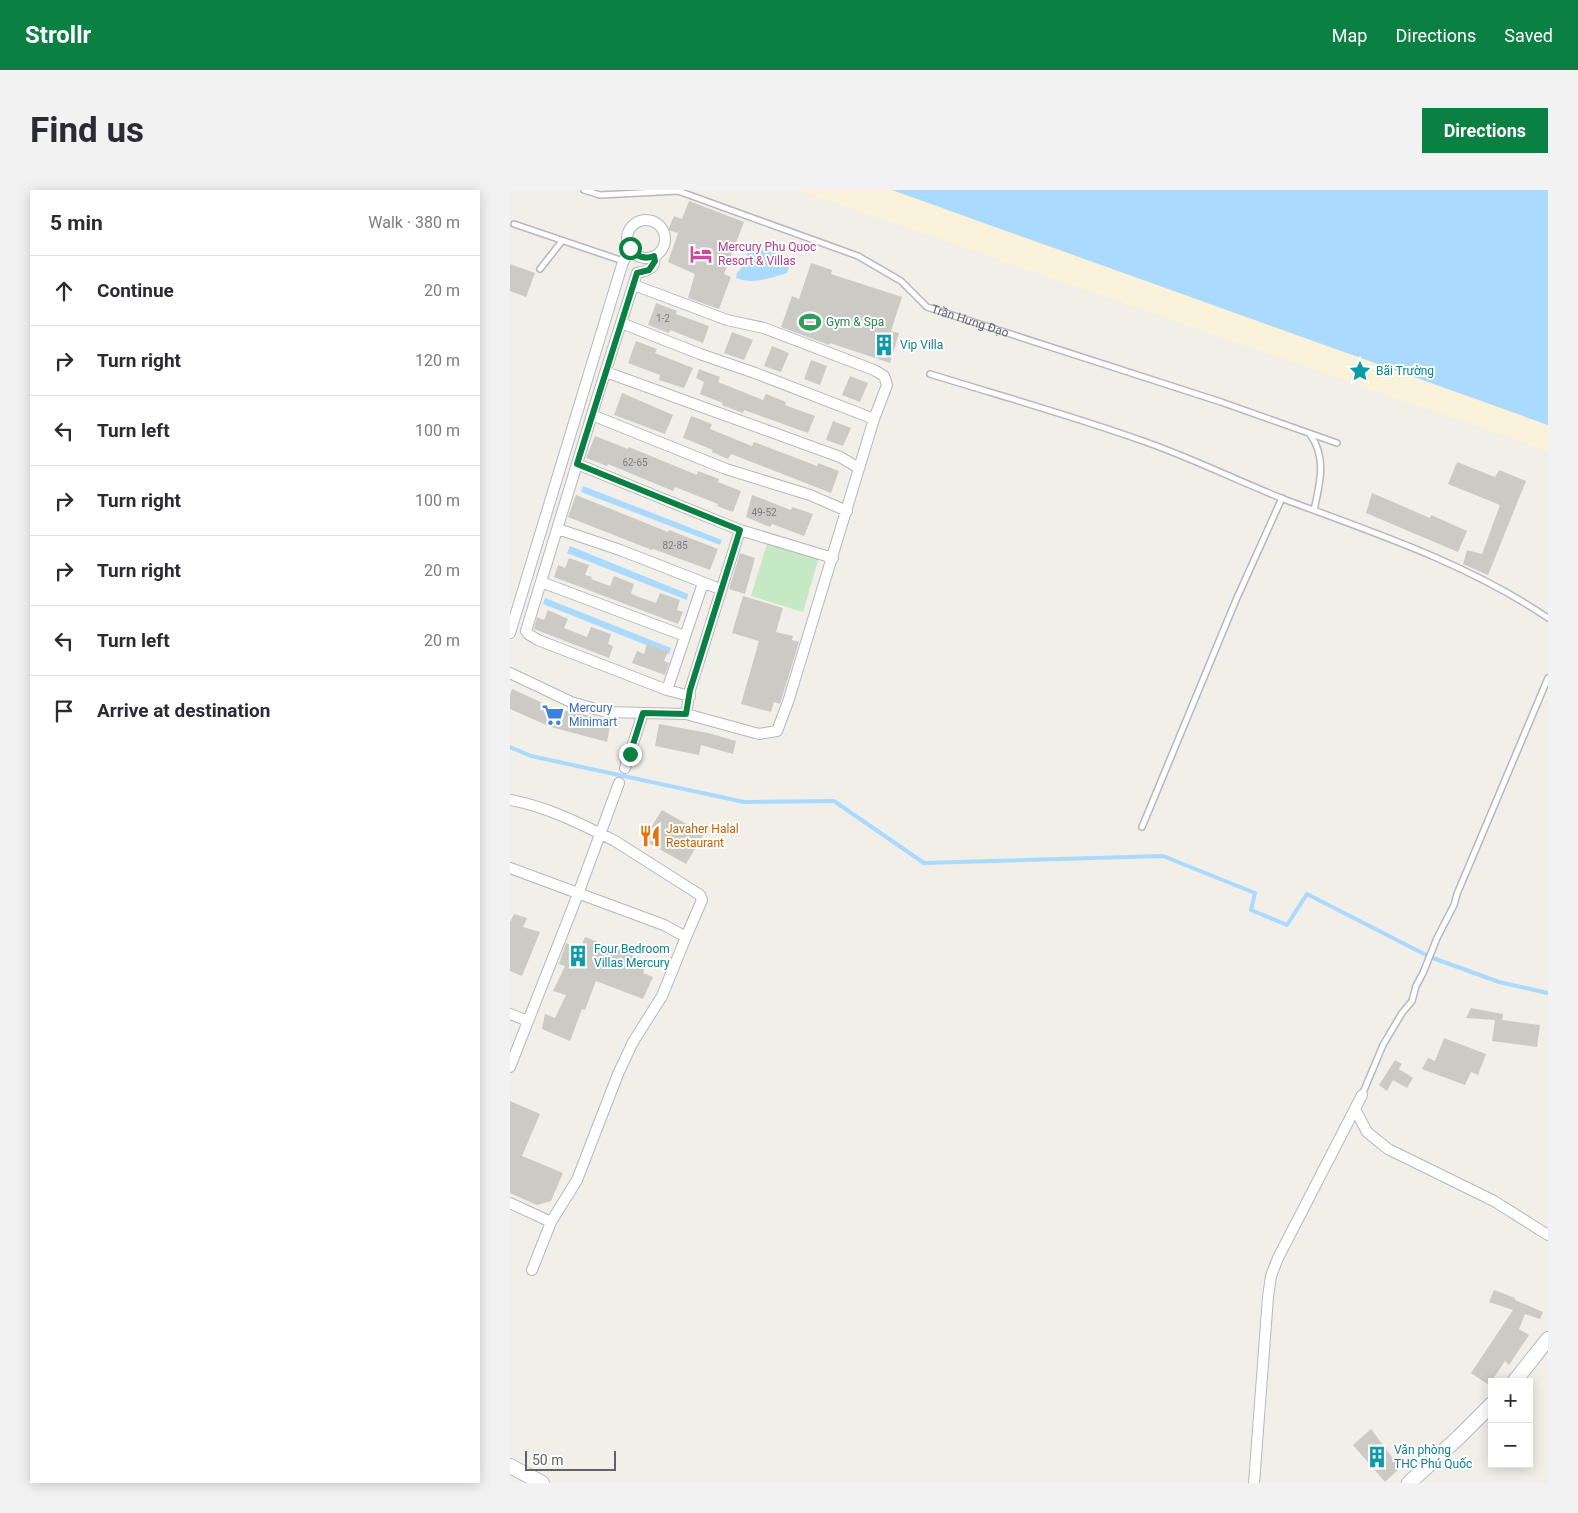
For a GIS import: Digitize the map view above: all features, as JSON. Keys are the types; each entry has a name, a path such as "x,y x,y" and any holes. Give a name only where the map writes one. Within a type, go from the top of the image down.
{"main road":[{"path":"1517,1378 1548,1339"},
{"path":"1409,1483 1488,1408"},
{"path":"510,1466 542,1483"}],"street":[{"path":"650,221 660,227 665,239 661,250 654,256 645,258 633,253 628,242 630,231 638,222 650,221"},
{"path":"510,633 623,261 626,256 633,253"},
{"path":"654,256 655,261 649,270 637,273 526,632 538,640 666,690 690,696"},
{"path":"510,673 571,702 606,712 686,714 759,734 777,731 833,558 874,419 886,385 884,376 874,370 764,328 727,320 634,285"},
{"path":"622,323 874,419"},
{"path":"606,372 840,457 859,468"},
{"path":"592,415 726,469 810,495 847,511"},
{"path":"577,464 740,530 833,558"},
{"path":"558,529 620,550 720,589"},
{"path":"686,714 720,589 740,530"},
{"path":"541,582 685,636"},
{"path":"666,690 704,584"},
{"path":"625,768 643,713"},
{"path":"510,1067 619,784"},
{"path":"510,800 528,803 569,818 600,833 700,896 702,900 662,996 638,1035 618,1074 577,1180 551,1222 532,1270"},
{"path":"510,868 664,925 686,937"},
{"path":"510,1014 528,1021"},
{"path":"1254,1483 1271,1276 1278,1258 1362,1094"},
{"path":"1355,1109 1366,1132 1388,1149 1494,1201 1548,1235"},
{"path":"510,1203 551,1222"}],"lane":[{"name":"Trần Hưng Đạo","path":"584,190 600,195 678,191 858,256 901,281 927,307 1221,402 1337,443"},
{"path":"514,224 623,261"},
{"path":"540,269 562,241"},
{"path":"930,374 1144,441 1282,498 1413,548 1483,580 1523,601 1548,618"},
{"path":"1309,434 1316,442 1320,455 1322,474 1314,510"},
{"path":"1142,827 1236,600 1282,498"},
{"path":"1362,1094 1383,1045 1402,1013 1412,1001 1416,986 1436,938 1454,905 1548,678"}],"green space":[{"path":"768,540 819,557 803,612 751,596"}],"sand":[{"name":"Bãi Trường","path":"799,190 892,190 1548,425 1548,451"}],"water":[{"path":"892,190 1548,190 1548,425"},
{"path":"754,247 792,259 787,273 756,281 736,278 750,248"},
{"path":"583,486 722,540 720,545 581,492"},
{"path":"570,546 688,594 687,600 567,553"},
{"path":"545,598 671,648 669,654 543,604"}],"building":[{"name":"Mercury Phu Quoc Resort & Villas","path":"689,201 744,222 724,274 731,277 719,309 688,298 695,274 668,262 678,233 668,230 674,216 682,219"},
{"path":"811,263 832,270 831,274 902,297 891,331 899,333 890,363 830,343 829,345 781,327 792,296 799,299"},
{"path":"510,264 535,273 526,297 510,291"},
{"path":"656,303 677,311 676,314 709,326 703,343 670,330 669,333 648,325"},
{"path":"732,332 753,340 744,360 724,353"},
{"path":"636,341 657,349 655,353 693,368 684,388 659,380 660,375 628,363"},
{"path":"772,346 789,353 781,372 764,366"},
{"path":"811,360 827,366 820,385 804,379"},
{"path":"699,369 720,377 718,382 763,400 766,394 786,402 785,405 815,416 808,433 744,410 743,413 700,394 704,382 696,378"},
{"path":"850,376 868,383 860,402 842,395"},
{"path":"622,393 673,415 665,434 614,415"},
{"path":"691,416 712,424 710,429 752,446 754,442 817,466 818,463 839,471 831,493 731,454 728,459 712,452 713,450 683,438"},
{"path":"833,421 851,428 843,446 826,440"},
{"path":"595,436 628,449 629,447 697,475 698,471 719,479 718,482 741,491 733,512 675,487 673,491 608,464 607,466 586,458"},
{"path":"1457,462 1495,477 1499,470 1526,481 1488,575 1463,564 1467,550 1482,554 1500,505 1448,484"},
{"path":"1372,493 1430,518 1431,515 1467,531 1458,552 1366,513"},
{"path":"576,495 668,532 669,530 718,549 710,570 652,550 568,517"},
{"path":"752,495 791,510 792,507 813,514 804,536 772,524 770,527 746,517"},
{"path":"740,553 755,558 745,594 729,589"},
{"path":"569,558 589,565 585,575 592,577 591,579 610,586 614,576 634,584 631,593 656,603 660,593 680,600 677,610 683,612 678,624 554,577 558,565 565,568"},
{"path":"743,596 783,608 776,632 793,636 792,640 799,642 780,704 774,702 771,712 741,704 759,641 732,633"},
{"path":"548,610 568,619 564,628 587,637 591,627 611,634 608,644 613,646 609,658 534,629 537,617 544,620"},
{"path":"647,644 668,651 664,661 669,663 665,675 632,663 637,651 644,654"},
{"name":"Mercury Minimart","path":"512,689 556,709 611,720 607,742 551,727 510,709"},
{"path":"659,724 708,733 736,741 733,754 701,745 699,755 655,746"},
{"path":"662,810 704,834 686,864 643,840"},
{"path":"514,914 527,918 523,927 540,932 522,976 510,971 510,922"},
{"path":"585,937 647,961 643,973 653,977 643,999 596,981 585,1010 582,1009 570,1041 542,1029 545,1014 555,1018 566,995 553,991 565,966 559,964 566,943 580,948"},
{"path":"1471,1008 1503,1014 1502,1020 1540,1025 1537,1047 1492,1041 1495,1020 1466,1018"},
{"path":"1444,1038 1486,1054 1478,1075 1471,1072 1465,1085 1422,1069 1428,1058 1435,1061"},
{"path":"1395,1060 1402,1064 1399,1069 1413,1078 1407,1088 1393,1080 1387,1091 1379,1085"},
{"path":"510,1101 540,1114 522,1156 563,1173 551,1201 537,1205 510,1193"},
{"path":"1494,1290 1543,1312 1540,1319 1525,1314 1519,1329 1529,1335 1509,1365 1505,1361 1494,1378 1488,1378 1488,1384 1471,1373 1513,1310 1489,1302"},
{"name":"Văn phòng THC Phú Quốc","path":"1371,1429 1400,1468 1385,1482 1353,1445"}],"waterway":[{"path":"510,747 531,756 744,802 834,801 924,863 1163,856 1255,893 1251,910 1287,925 1307,894 1430,957 1499,982 1548,993"}],"place":[{"name":"Mercury Phu Quoc Resort & Villas","path":"701,254"},
{"name":"Gym & Spa","path":"810,322"},
{"name":"Vip Villa","path":"884,345"},
{"name":"Bãi Trường","path":"1360,371"},
{"name":"Mercury Minimart","path":"553,715"},
{"name":"Javaher Halal Restaurant","path":"650,836"},
{"name":"Four Bedroom Villas Mercury","path":"578,956"},
{"name":"Văn phòng THC Phú Quốc","path":"1377,1457"}],"route":[{"path":"630,248 638,256 645,258 654,256 655,261 649,270 637,273 577,464 740,530 690,690 686,714 643,713 630,754"}]}
